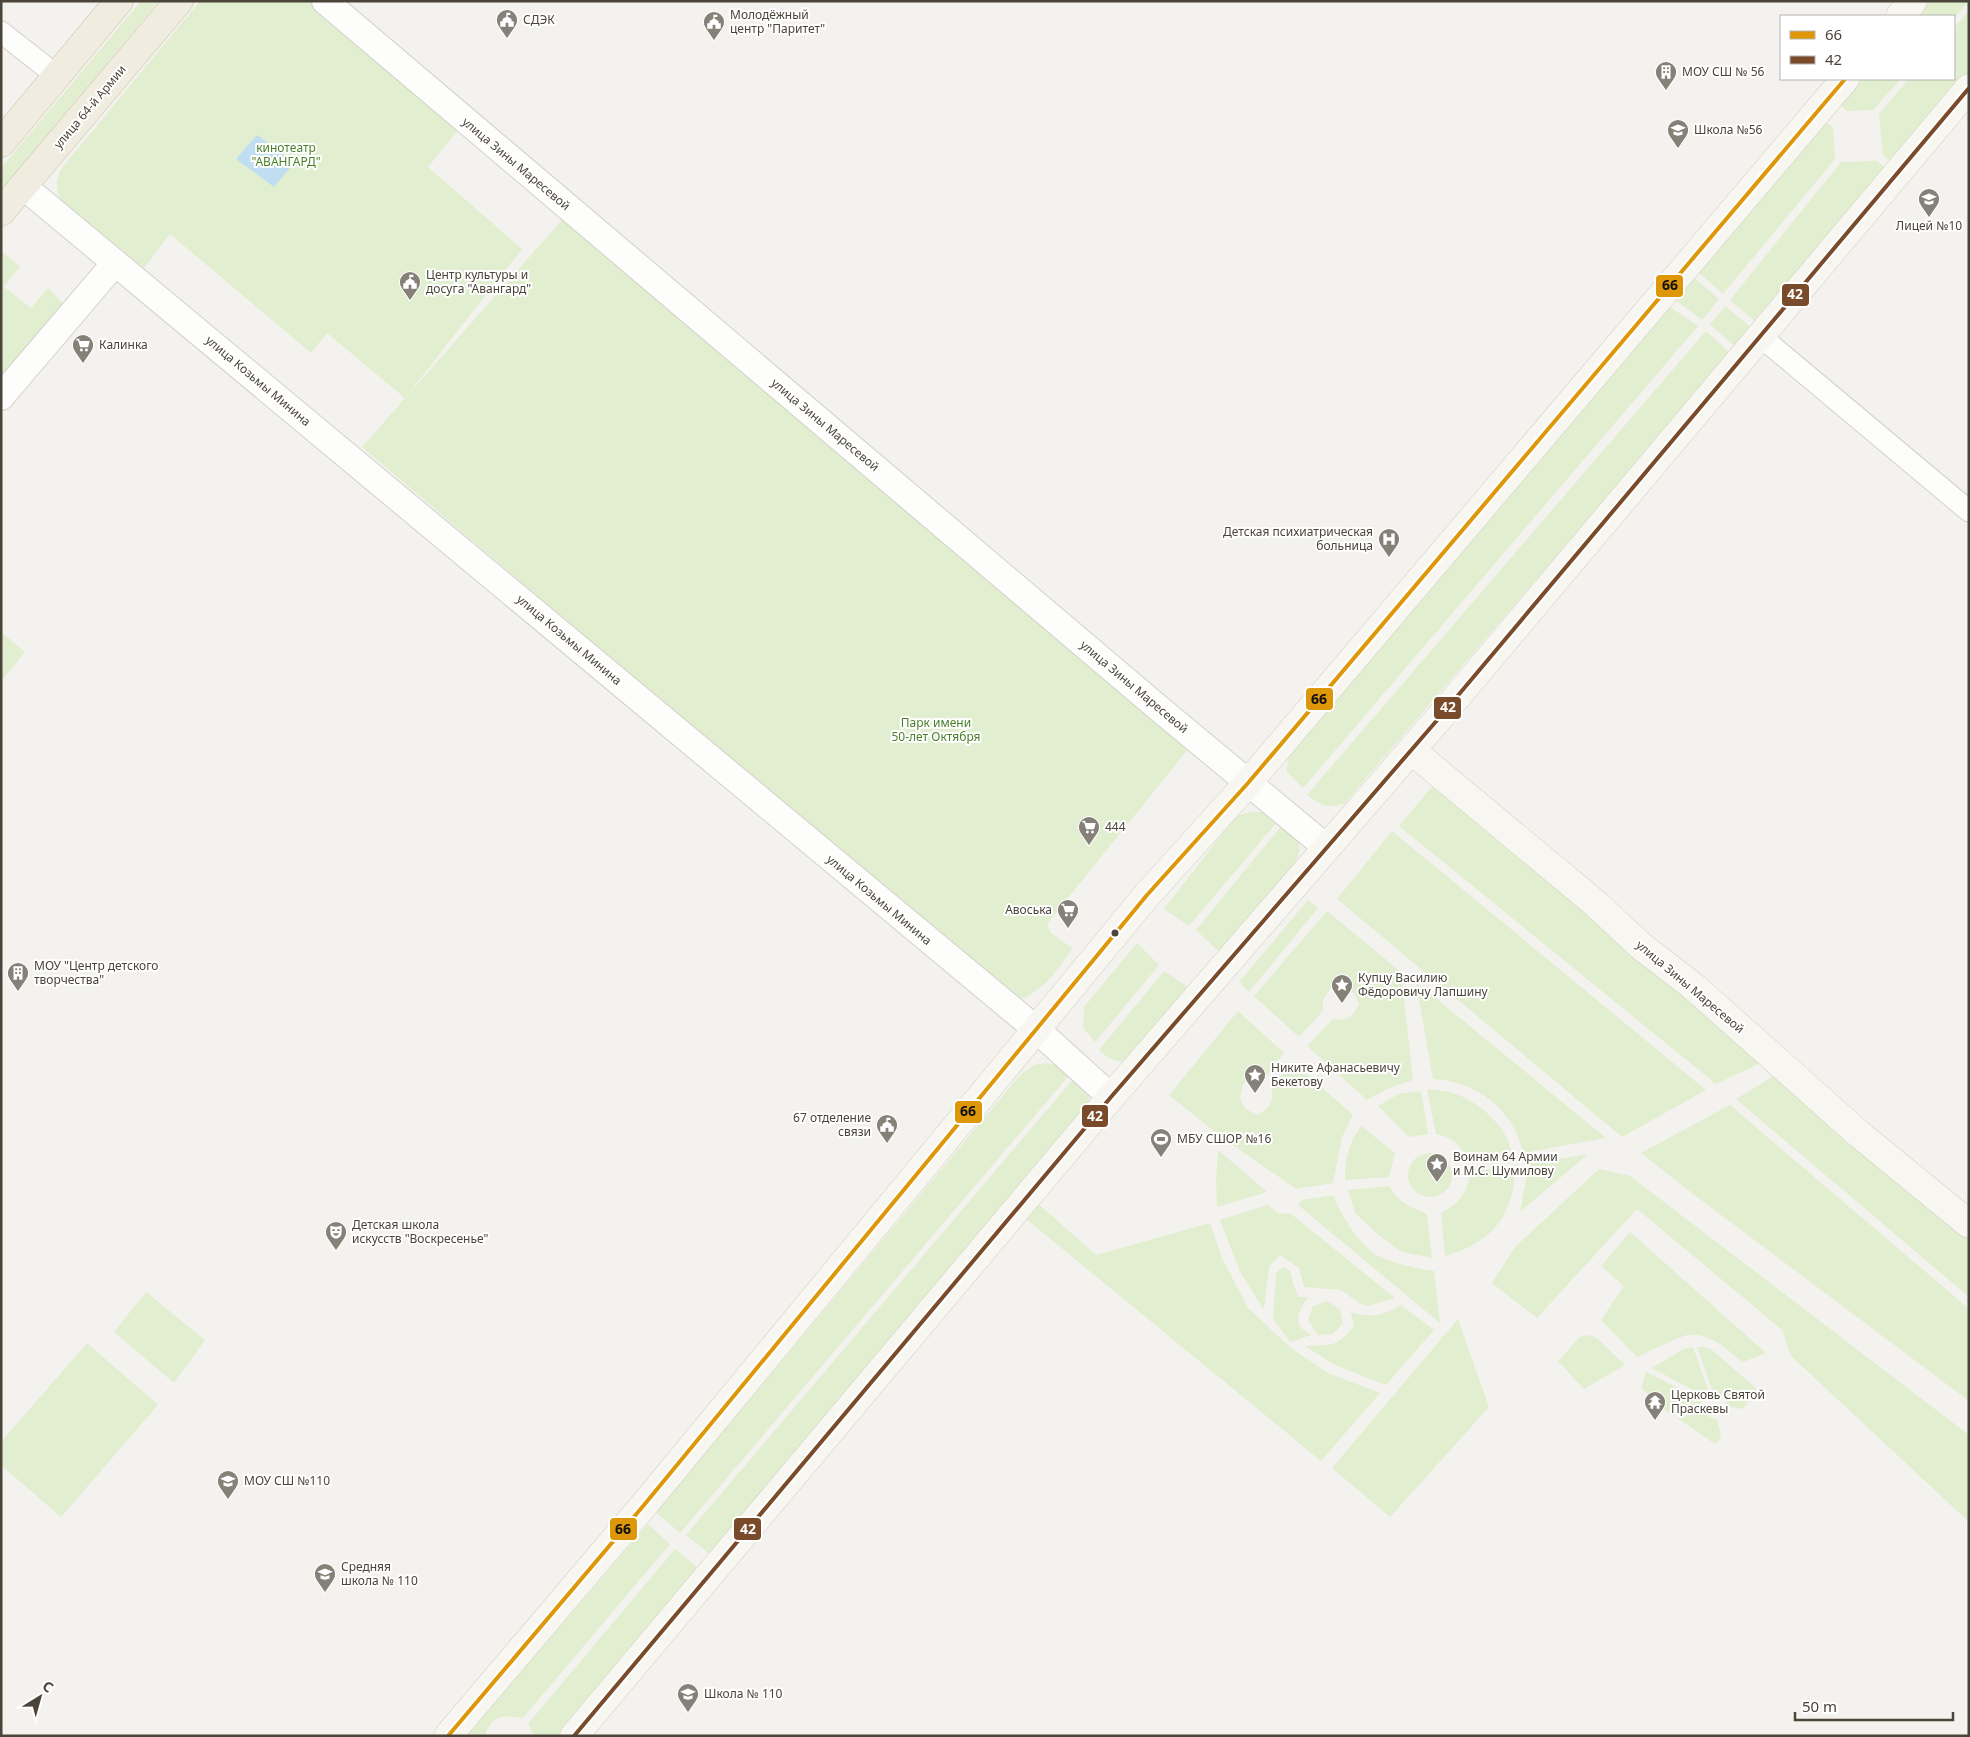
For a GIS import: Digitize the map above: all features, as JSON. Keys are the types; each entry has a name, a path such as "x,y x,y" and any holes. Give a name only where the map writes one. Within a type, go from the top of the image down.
{"highway":[{"path":"1,143 119,1"},
{"name":"улица 64-й Армии","path":"1,212 179,1"}],"main road":[{"path":"1901,15 1913,1"},
{"path":"448,1736 638,1513 1147,895 1248,783 1844,80"},
{"path":"574,1736 1111,1097 1411,750 1969,88"},
{"name":"улица Зины Маресевой","path":"1411,750 1596,904 1641,946 1694,986 1859,1134 1969,1224"}],"street":[{"name":"улица Зины Маресевой","path":"327,2 1326,848"},
{"path":"1,32 57,76"},
{"name":"улица Козьмы Минина","path":"23,186 198,330 943,954 1037,1030 1111,1097"},
{"path":"1,397 115,263"},
{"path":"1760,336 1969,511"}],"green space":[{"path":"141,1 159,1 1,190 1,168"},
{"name":"кинотеатр \"АВАНГАРД\"","path":"200,1 313,1 463,124 428,167 522,249 405,398 327,333 311,353 170,234 144,268 61,200 57,185 61,169"},
{"path":"1931,1 1969,1 1955,18 1955,15 1918,15"},
{"path":"1969,11 1969,74 1894,164 1883,155 1879,114 1908,80 1955,80 1955,27"},
{"path":"1861,80 1900,80 1873,110 1847,111 1839,104"},
{"path":"1826,123 1833,127 1835,159 1723,294 1698,272"},
{"path":"1876,161 1887,168 1758,324 1730,300 1841,162"},
{"name":"Парк имени 50-лет Октября","path":"568,213 1193,743 1047,924 1050,932 1072,948 1055,973 1032,994 1014,1001 362,447"},
{"path":"1,251 20,266 4,287 31,308 48,288 64,304 1,378"},
{"path":"1694,278 1719,299 1702,320 1674,299"},
{"path":"1667,305 1698,326 1303,788 1287,772 1288,752"},
{"path":"1725,306 1753,329 1736,347 1710,325"},
{"path":"1706,331 1730,353 1344,804 1324,805 1307,795"},
{"path":"1,632 25,652 1,681"},
{"path":"1436,782 1765,1061 1716,1084 1399,826"},
{"path":"1251,812 1268,812 1278,821 1189,926 1164,909 1236,816"},
{"path":"1282,825 1293,833 1299,841 1299,851 1294,864 1219,952 1196,930"},
{"path":"1392,831 1706,1090 1622,1137 1337,899"},
{"path":"1308,900 1318,908 1249,992 1239,982"},
{"path":"1327,911 1401,972 1413,1080 1387,1089 1367,1100 1307,1046 1333,1019 1346,1019 1354,1013 1359,1005 1354,993 1342,983 1334,983 1323,1000 1323,1011 1299,1037 1254,996"},
{"path":"1137,943 1159,965 1095,1042 1083,1027 1084,1007"},
{"path":"1164,971 1191,989 1134,1057 1130,1060 1117,1061 1106,1056 1099,1050"},
{"path":"1416,982 1606,1138 1523,1153 1511,1124 1502,1111 1491,1101 1464,1085 1433,1079"},
{"path":"1238,1011 1284,1053 1263,1081 1252,1078 1243,1084 1240,1098 1245,1108 1256,1115 1268,1108 1272,1097 1271,1088 1293,1062 1353,1115 1342,1137 1333,1183 1296,1189 1220,1136 1169,1095"},
{"path":"1047,1063 1060,1066 1071,1073 680,1533 656,1512 1021,1074 1034,1065"},
{"path":"1777,1074 1969,1238 1969,1297 1736,1099"},
{"path":"1075,1077 1089,1093 1089,1105 712,1556 686,1535"},
{"path":"1427,1089 1458,1095 1484,1111 1506,1136 1511,1155 1470,1161 1456,1143 1436,1134"},
{"path":"1421,1091 1428,1134 1409,1137 1378,1106 1399,1094"},
{"path":"1730,1105 1969,1309 1969,1401 1641,1153"},
{"path":"1361,1126 1395,1153 1389,1177 1345,1180 1348,1152"},
{"path":"1218,1150 1267,1192 1217,1207"},
{"path":"1426,1153 1434,1153 1446,1159 1452,1175 1446,1191 1434,1197 1426,1197 1414,1191 1408,1179 1408,1171 1414,1159"},
{"path":"1588,1154 1520,1212 1529,1164"},
{"path":"1515,1166 1514,1184 1510,1199 1505,1213 1498,1224 1488,1235 1476,1243 1445,1256 1441,1213 1454,1205 1462,1196 1471,1171"},
{"path":"1599,1169 1630,1176 1969,1435 1969,1522 1791,1356 1782,1330 1637,1209 1537,1318 1492,1283 1515,1247"},
{"path":"1389,1186 1401,1201 1427,1214 1432,1258 1402,1252 1376,1233 1355,1213 1348,1190"},
{"path":"1333,1195 1349,1226 1360,1240 1377,1256 1411,1267 1434,1271 1440,1323 1298,1205 1302,1200"},
{"path":"1033,1199 1096,1255 1210,1223 1222,1258 1248,1308 1291,1348 1328,1373 1380,1393 1321,1461 1020,1214"},
{"path":"1267,1205 1280,1214 1290,1213 1395,1298 1367,1306 1359,1303 1341,1290 1304,1287 1299,1268 1280,1255 1269,1267 1264,1310 1240,1272 1220,1220"},
{"path":"1630,1232 1766,1353 1743,1362 1725,1347 1711,1339 1703,1336 1688,1335 1637,1357 1601,1320 1624,1286 1601,1266"},
{"path":"1283,1267 1290,1271 1298,1297 1308,1297 1301,1308 1298,1318 1301,1327 1311,1335 1290,1342 1273,1319 1276,1273"},
{"path":"146,1292 205,1340 174,1383 114,1332"},
{"path":"1327,1301 1340,1309 1343,1324 1332,1334 1318,1335 1308,1320 1313,1306"},
{"path":"1401,1305 1434,1330 1386,1385 1335,1365 1305,1346 1327,1345 1337,1342 1354,1326 1351,1312 1377,1315"},
{"path":"1458,1319 1489,1407 1390,1517 1332,1468"},
{"path":"1590,1335 1598,1339 1625,1365 1584,1389 1558,1361 1580,1337"},
{"path":"87,1343 158,1405 61,1517 1,1465 1,1442"},
{"path":"1693,1347 1709,1393 1704,1396 1652,1368 1684,1349"},
{"path":"1697,1347 1705,1347 1712,1350 1757,1389 1743,1409 1727,1406 1723,1396 1713,1392"},
{"path":"1646,1372 1702,1400 1701,1405 1672,1416 1641,1388"},
{"path":"1703,1411 1710,1418 1717,1419 1721,1437 1715,1444 1677,1418"},
{"path":"648,1524 670,1544 523,1718 510,1716 499,1718 491,1723 485,1736 466,1736"},
{"path":"675,1549 699,1569 559,1736 534,1736 528,1724"}],"water":[{"path":"257,135 294,163 274,187 236,159"}],"transit line":[{"name":"66","path":"448,1736 644,1505 1147,895 1248,783 1844,80"},
{"name":"42","path":"574,1736 1111,1097 1439,718 1969,88"}],"place":[{"name":"СДЭК","path":"507,39"},
{"name":"Молодёжный центр \"Паритет\"","path":"714,41"},
{"name":"МОУ СШ № 56","path":"1666,91"},
{"name":"Школа №56","path":"1678,149"},
{"name":"Лицей №10","path":"1929,218"},
{"name":"Центр культуры и досуга \"Авангард\"","path":"410,301"},
{"name":"Калинка","path":"83,364"},
{"name":"Детская психиатрическая больница","path":"1389,558"},
{"name":"444","path":"1089,846"},
{"name":"Авоська","path":"1068,929"},
{"name":"МОУ \"Центр детского творчества\"","path":"18,992"},
{"name":"Купцу Василию Фёдоровичу Лапшину","path":"1342,1004"},
{"name":"Никите Афанасьевичу Бекетову","path":"1255,1094"},
{"name":"67 отделение связи","path":"887,1144"},
{"name":"МБУ СШОР №16","path":"1161,1158"},
{"name":"Воинам 64 Армии и М.С. Шумилову","path":"1437,1183"},
{"name":"Детская школа искусств \"Воскресенье\"","path":"336,1251"},
{"name":"Церковь Святой Праскевы","path":"1655,1421"},
{"name":"МОУ СШ №110","path":"228,1500"},
{"name":"Средняя школа № 110","path":"325,1593"},
{"name":"Школа № 110","path":"688,1713"}]}
